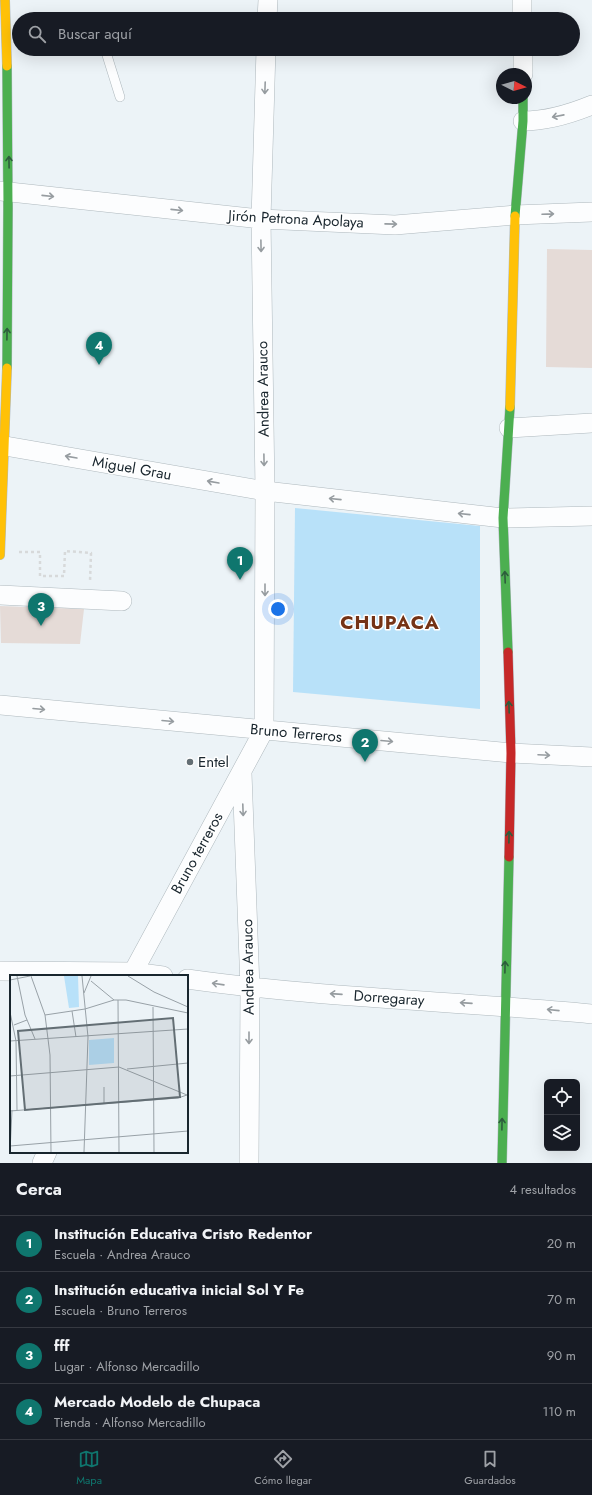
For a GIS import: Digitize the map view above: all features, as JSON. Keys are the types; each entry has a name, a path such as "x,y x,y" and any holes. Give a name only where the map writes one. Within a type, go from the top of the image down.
{"street":[{"path":"0,555 3,446 5,191 9,27 5,0"},
{"path":"268,0 268,12"},
{"path":"522,0 522,12"},
{"name":"Andrea Arauco","path":"264,730 265,491 261,219 266,56"},
{"path":"523,56 523,68"},
{"path":"502,1163 504,1006 511,753 503,518 509,428 515,215 523,121 523,104"},
{"path":"523,121 535,121 574,113 592,105"},
{"name":"Jirón Petrona Apolaya","path":"5,191 261,219 395,225 515,215 592,212"},
{"path":"509,428 592,422"},
{"name":"Miguel Grau","path":"3,446 265,491 503,518 592,516"},
{"path":"0,595 122,601"},
{"name":"Bruno Terreros","path":"0,705 511,753 592,758"},
{"name":"Bruno terreros","path":"132,974 264,730"},
{"name":"Andrea Arauco","path":"242,771 250,988 249,1163"},
{"path":"0,971 148,975"},
{"name":"Dorregaray","path":"188,980 250,988 504,1006 592,1014"},
{"path":"42,1163 47,1153"}],"lane":[{"path":"107,56 120,97"}],"path":[{"path":"12,551 40,552 40,576 64,576 65,551 91,553 89,600"}],"shaded area":[{"path":"295,508 480,526 480,709 293,692"}],"building":[{"path":"547,249 592,250 592,368 546,367"},
{"path":"0,606 84,609 80,644 1,643"}],"traffic: fast":[{"path":"7,66 7,368"},
{"path":"515,216 523,121 523,104"},
{"path":"508,652 503,518 510,407"},
{"path":"502,1163 509,857"}],"traffic: slow":[{"path":"5,0 7,66"},
{"path":"510,407 515,216"},
{"path":"0,555 7,368"}],"traffic: jam":[{"path":"508,652 511,753 509,857"}],"place":[{"name":"Mercado Modelo de Chupaca","path":"99,365"},
{"name":"Institución Educativa Cristo Redentor","path":"240,580"},
{"name":"fff","path":"41,626"},
{"name":"Entel","path":"190,762"},
{"name":"Institución educativa inicial Sol Y Fe","path":"365,762"}],"district":[{"name":"CHUPACA","path":"390,622"}]}
